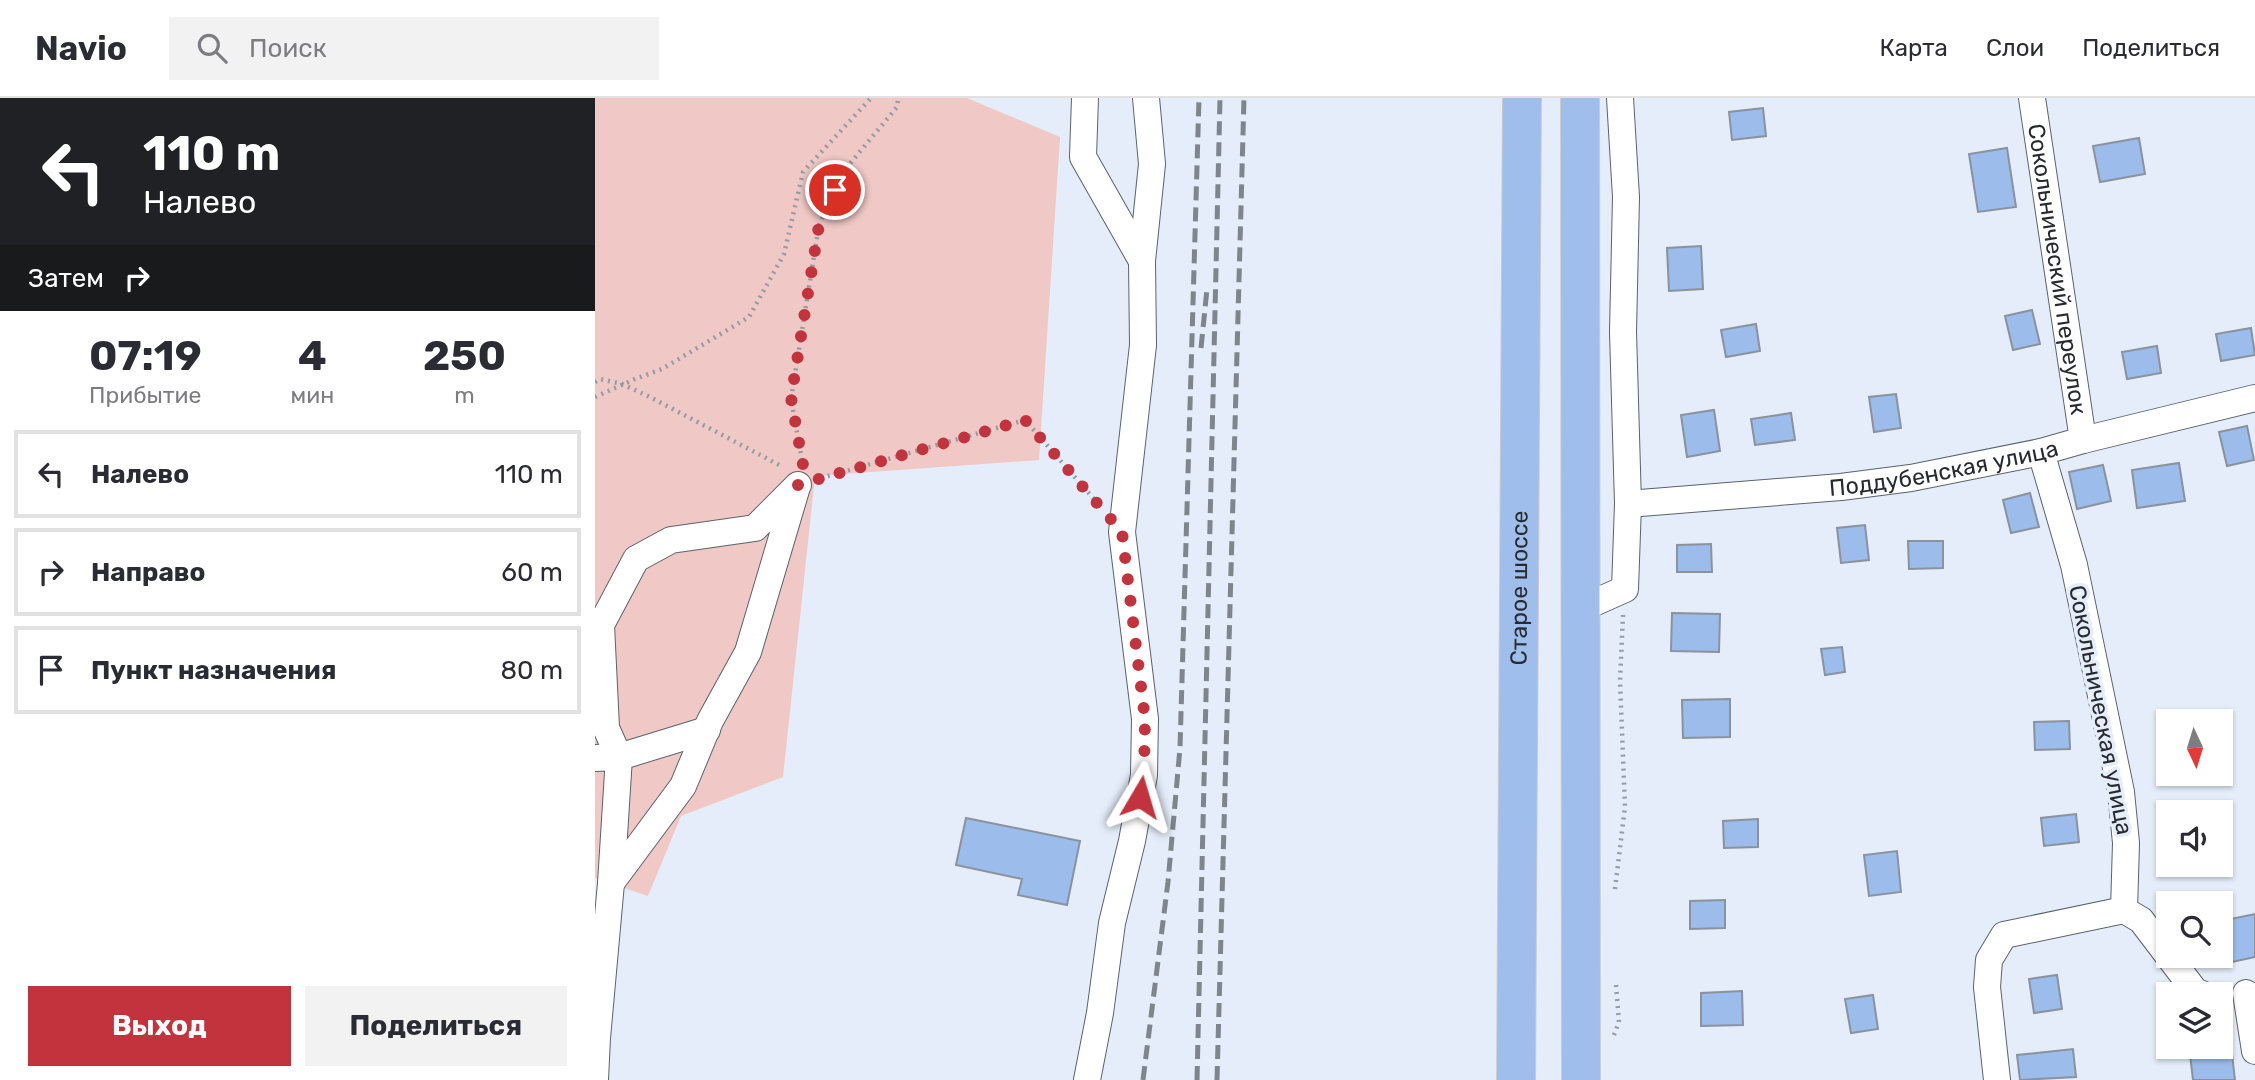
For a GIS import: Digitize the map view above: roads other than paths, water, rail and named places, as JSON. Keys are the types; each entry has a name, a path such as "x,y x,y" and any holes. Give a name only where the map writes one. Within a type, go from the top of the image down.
{"highway":[{"name":"Старое шоссе","path":"1516,1080 1523,98"},
{"path":"1580,98 1581,1080"}],"street":[{"path":"1084,98 1083,157 1142,261"},
{"path":"1087,1080 1100,1013 1111,923 1132,841 1144,775 1145,719 1122,532 1143,345 1142,261 1152,164 1146,98"},
{"path":"1580,609 1625,589 1628,504 1623,332 1626,197 1621,98"},
{"name":"Сокольнический переулок","path":"2032,98 2083,440"},
{"name":"Поддубенская улица","path":"1628,504 1911,478 2042,452 2255,398"},
{"name":"Сокольническая улица","path":"2042,452 2074,565 2121,792 2126,843 2124,910"},
{"path":"595,1079 611,883 601,625 636,559 671,540 755,528 798,485 748,652 707,730 683,786 611,883"},
{"path":"607,758 707,730"},
{"path":"1997,1080 1987,987 1989,960 2004,935 2124,910 2141,920 2188,982"},
{"path":"2240,994 2255,1051"}],"railway":[{"path":"1143,1080 1168,882 1180,748 1199,98"},
{"path":"1197,1080 1220,98"},
{"path":"1217,1080 1244,98"},
{"path":"1201,348 1207,289"}]}
